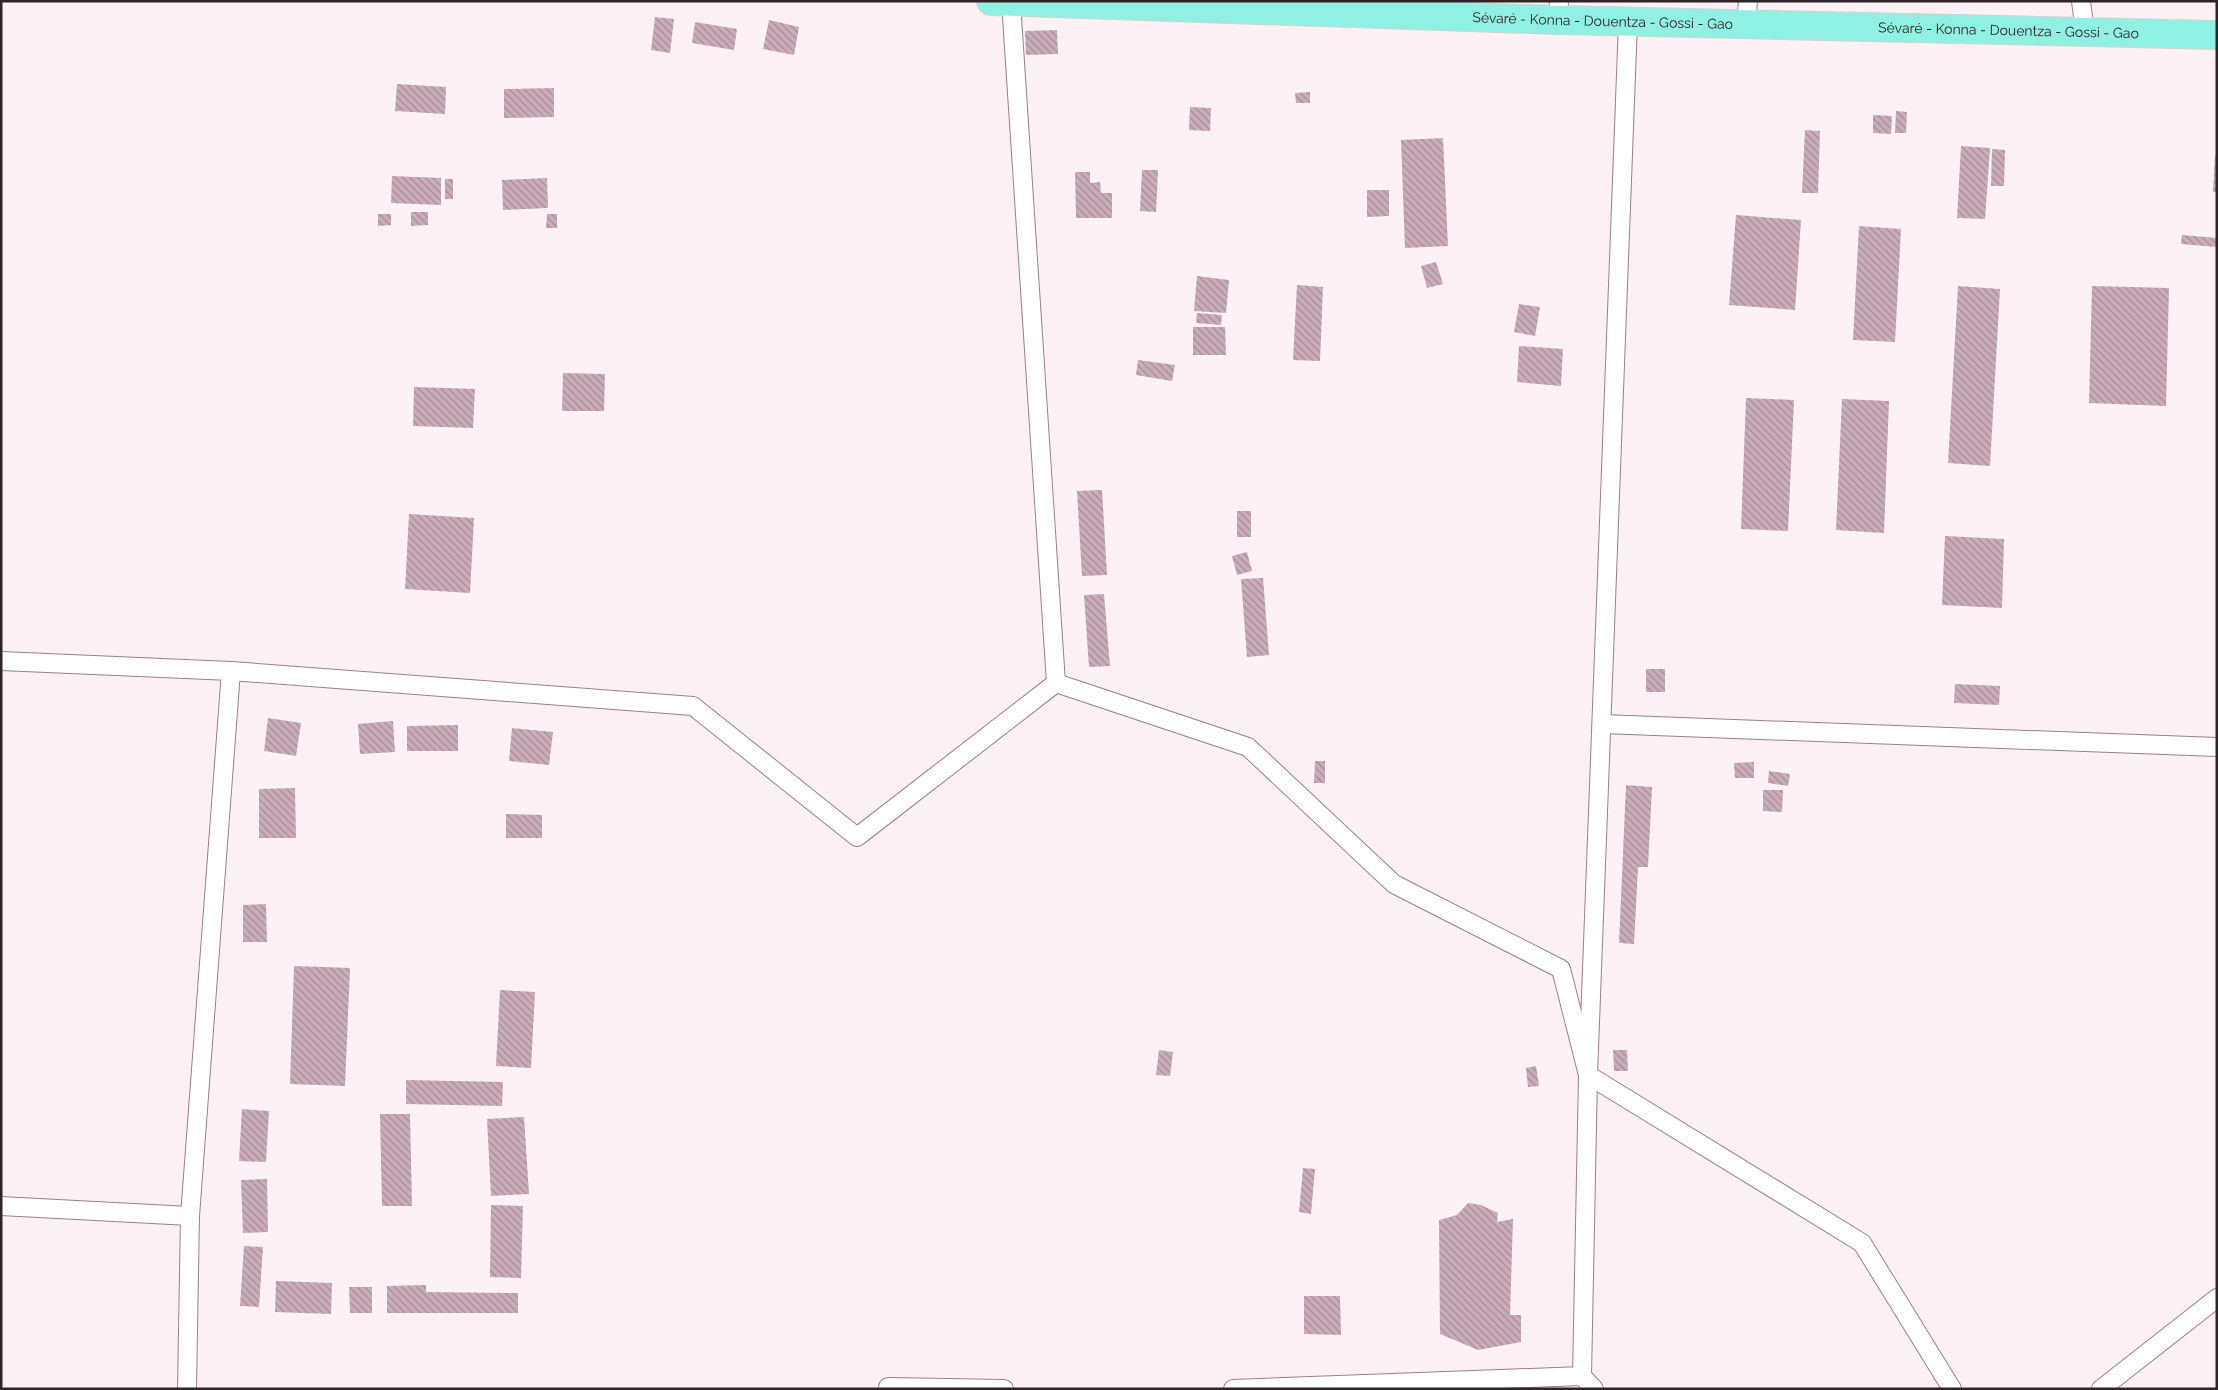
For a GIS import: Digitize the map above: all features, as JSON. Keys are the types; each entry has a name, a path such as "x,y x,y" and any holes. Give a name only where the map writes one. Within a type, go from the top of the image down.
{"main road":[{"name":"Sévaré - Konna - Douentza - Gossi - Gao","path":"991,1 1558,11 1628,22 1747,13 2085,32 2217,35"}],"street":[{"path":"2080,1 2085,32"},
{"path":"1010,2 1056,683"},
{"path":"1233,1389 1588,1383 1588,1075 1628,22"},
{"path":"1,661 231,671 693,706 857,837 1056,683"},
{"path":"187,1389 190,1216 231,671"},
{"path":"1056,683 1248,747 1394,884 1561,969 1588,1075 1862,1243 1952,1389"},
{"path":"1602,724 2217,747"},
{"path":"1,1206 190,1216"},
{"path":"2101,1389 2217,1298"},
{"path":"888,1386 1004,1389"}],"building":[{"path":"655,17 674,19 670,53 651,50"},
{"path":"769,20 799,27 794,55 763,49"},
{"path":"695,22 737,29 734,50 692,43"},
{"path":"1057,30 1058,54 1026,55 1025,31"},
{"path":"397,84 446,87 445,114 395,111"},
{"path":"554,88 554,117 504,118 504,89"},
{"path":"1310,92 1310,103 1296,103 1295,93"},
{"path":"1190,107 1211,108 1210,131 1189,130"},
{"path":"1896,111 1907,112 1906,133 1895,133"},
{"path":"1873,115 1892,116 1891,134 1873,133"},
{"path":"1805,130 1820,131 1818,193 1802,193"},
{"path":"1443,138 1448,246 1405,248 1401,140"},
{"path":"1961,146 1990,148 1985,219 1957,218"},
{"path":"1992,149 2005,150 2004,186 1991,186"},
{"path":"2215,155 2217,155 2217,192 2213,192"},
{"path":"1142,170 1158,170 1156,212 1140,211"},
{"path":"1075,172 1090,172 1090,183 1100,182 1101,193 1112,193 1112,218 1076,218"},
{"path":"392,176 441,178 441,205 391,203"},
{"path":"547,178 548,208 503,210 502,180"},
{"path":"445,179 453,179 453,199 445,199"},
{"path":"1367,190 1389,190 1389,216 1367,217"},
{"path":"411,212 428,212 428,225 411,226"},
{"path":"378,214 391,214 391,225 378,226"},
{"path":"547,214 557,214 557,228 546,228"},
{"path":"1736,215 1801,220 1795,310 1729,305"},
{"path":"1859,226 1901,229 1895,342 1853,340"},
{"path":"2182,235 2217,238 2217,247 2181,244"},
{"path":"1436,262 1443,284 1427,288 1421,266"},
{"path":"1197,276 1229,280 1226,313 1194,311"},
{"path":"1297,285 1323,287 1320,361 1293,360"},
{"path":"1958,286 2000,289 1990,466 1948,463"},
{"path":"2092,286 2169,288 2166,406 2089,403"},
{"path":"1519,304 1540,307 1535,336 1514,332"},
{"path":"1197,313 1222,315 1221,325 1196,323"},
{"path":"1193,327 1225,327 1226,355 1193,355"},
{"path":"1519,346 1563,349 1561,386 1517,382"},
{"path":"1138,360 1175,365 1172,381 1136,375"},
{"path":"563,373 605,374 604,411 562,411"},
{"path":"414,387 475,389 473,428 413,426"},
{"path":"1746,398 1794,400 1788,531 1741,529"},
{"path":"1842,399 1889,401 1884,533 1836,530"},
{"path":"1102,490 1107,575 1082,576 1077,491"},
{"path":"1237,511 1251,511 1251,537 1237,537"},
{"path":"409,514 474,518 470,593 405,589"},
{"path":"1945,536 2004,539 2002,608 1942,605"},
{"path":"1247,552 1252,571 1237,575 1232,556"},
{"path":"1263,578 1269,655 1247,657 1241,579"},
{"path":"1104,594 1110,666 1089,667 1084,595"},
{"path":"1646,669 1665,669 1665,692 1646,692"},
{"path":"1955,684 2000,686 1999,705 1954,703"},
{"path":"268,718 301,723 296,756 264,751"},
{"path":"393,721 395,752 360,754 358,724"},
{"path":"458,725 458,751 407,751 407,726"},
{"path":"512,728 553,732 549,765 509,761"},
{"path":"1315,761 1325,761 1325,783 1314,783"},
{"path":"1754,762 1754,778 1735,778 1734,763"},
{"path":"1769,771 1790,774 1788,786 1768,783"},
{"path":"1626,785 1652,787 1648,867 1638,867 1634,944 1619,943"},
{"path":"295,788 296,838 259,838 259,789"},
{"path":"1763,790 1783,790 1782,812 1763,811"},
{"path":"506,814 542,815 542,838 506,838"},
{"path":"266,904 267,942 243,942 243,905"},
{"path":"294,966 350,968 345,1086 290,1084"},
{"path":"500,990 535,992 531,1068 496,1066"},
{"path":"1159,1050 1173,1052 1170,1076 1156,1075"},
{"path":"1613,1050 1627,1050 1628,1071 1614,1071"},
{"path":"1536,1066 1539,1086 1528,1087 1526,1068"},
{"path":"406,1080 503,1082 502,1106 406,1104"},
{"path":"242,1109 269,1111 266,1162 239,1161"},
{"path":"380,1114 410,1114 412,1206 382,1206"},
{"path":"524,1117 529,1194 491,1196 487,1119"},
{"path":"1303,1168 1315,1169 1311,1214 1299,1212"},
{"path":"267,1179 268,1232 243,1233 241,1180"},
{"path":"1468,1203 1481,1205 1498,1213 1497,1222 1513,1219 1510,1315 1521,1315 1521,1342 1478,1350 1440,1334 1439,1220 1457,1215"},
{"path":"491,1205 523,1206 521,1278 490,1277"},
{"path":"244,1246 263,1247 259,1307 240,1306"},
{"path":"276,1281 332,1283 331,1314 275,1312"},
{"path":"426,1285 426,1292 518,1293 518,1313 387,1313 387,1286"},
{"path":"349,1287 372,1287 372,1313 350,1313"},
{"path":"1304,1296 1340,1296 1341,1335 1304,1334"}]}
